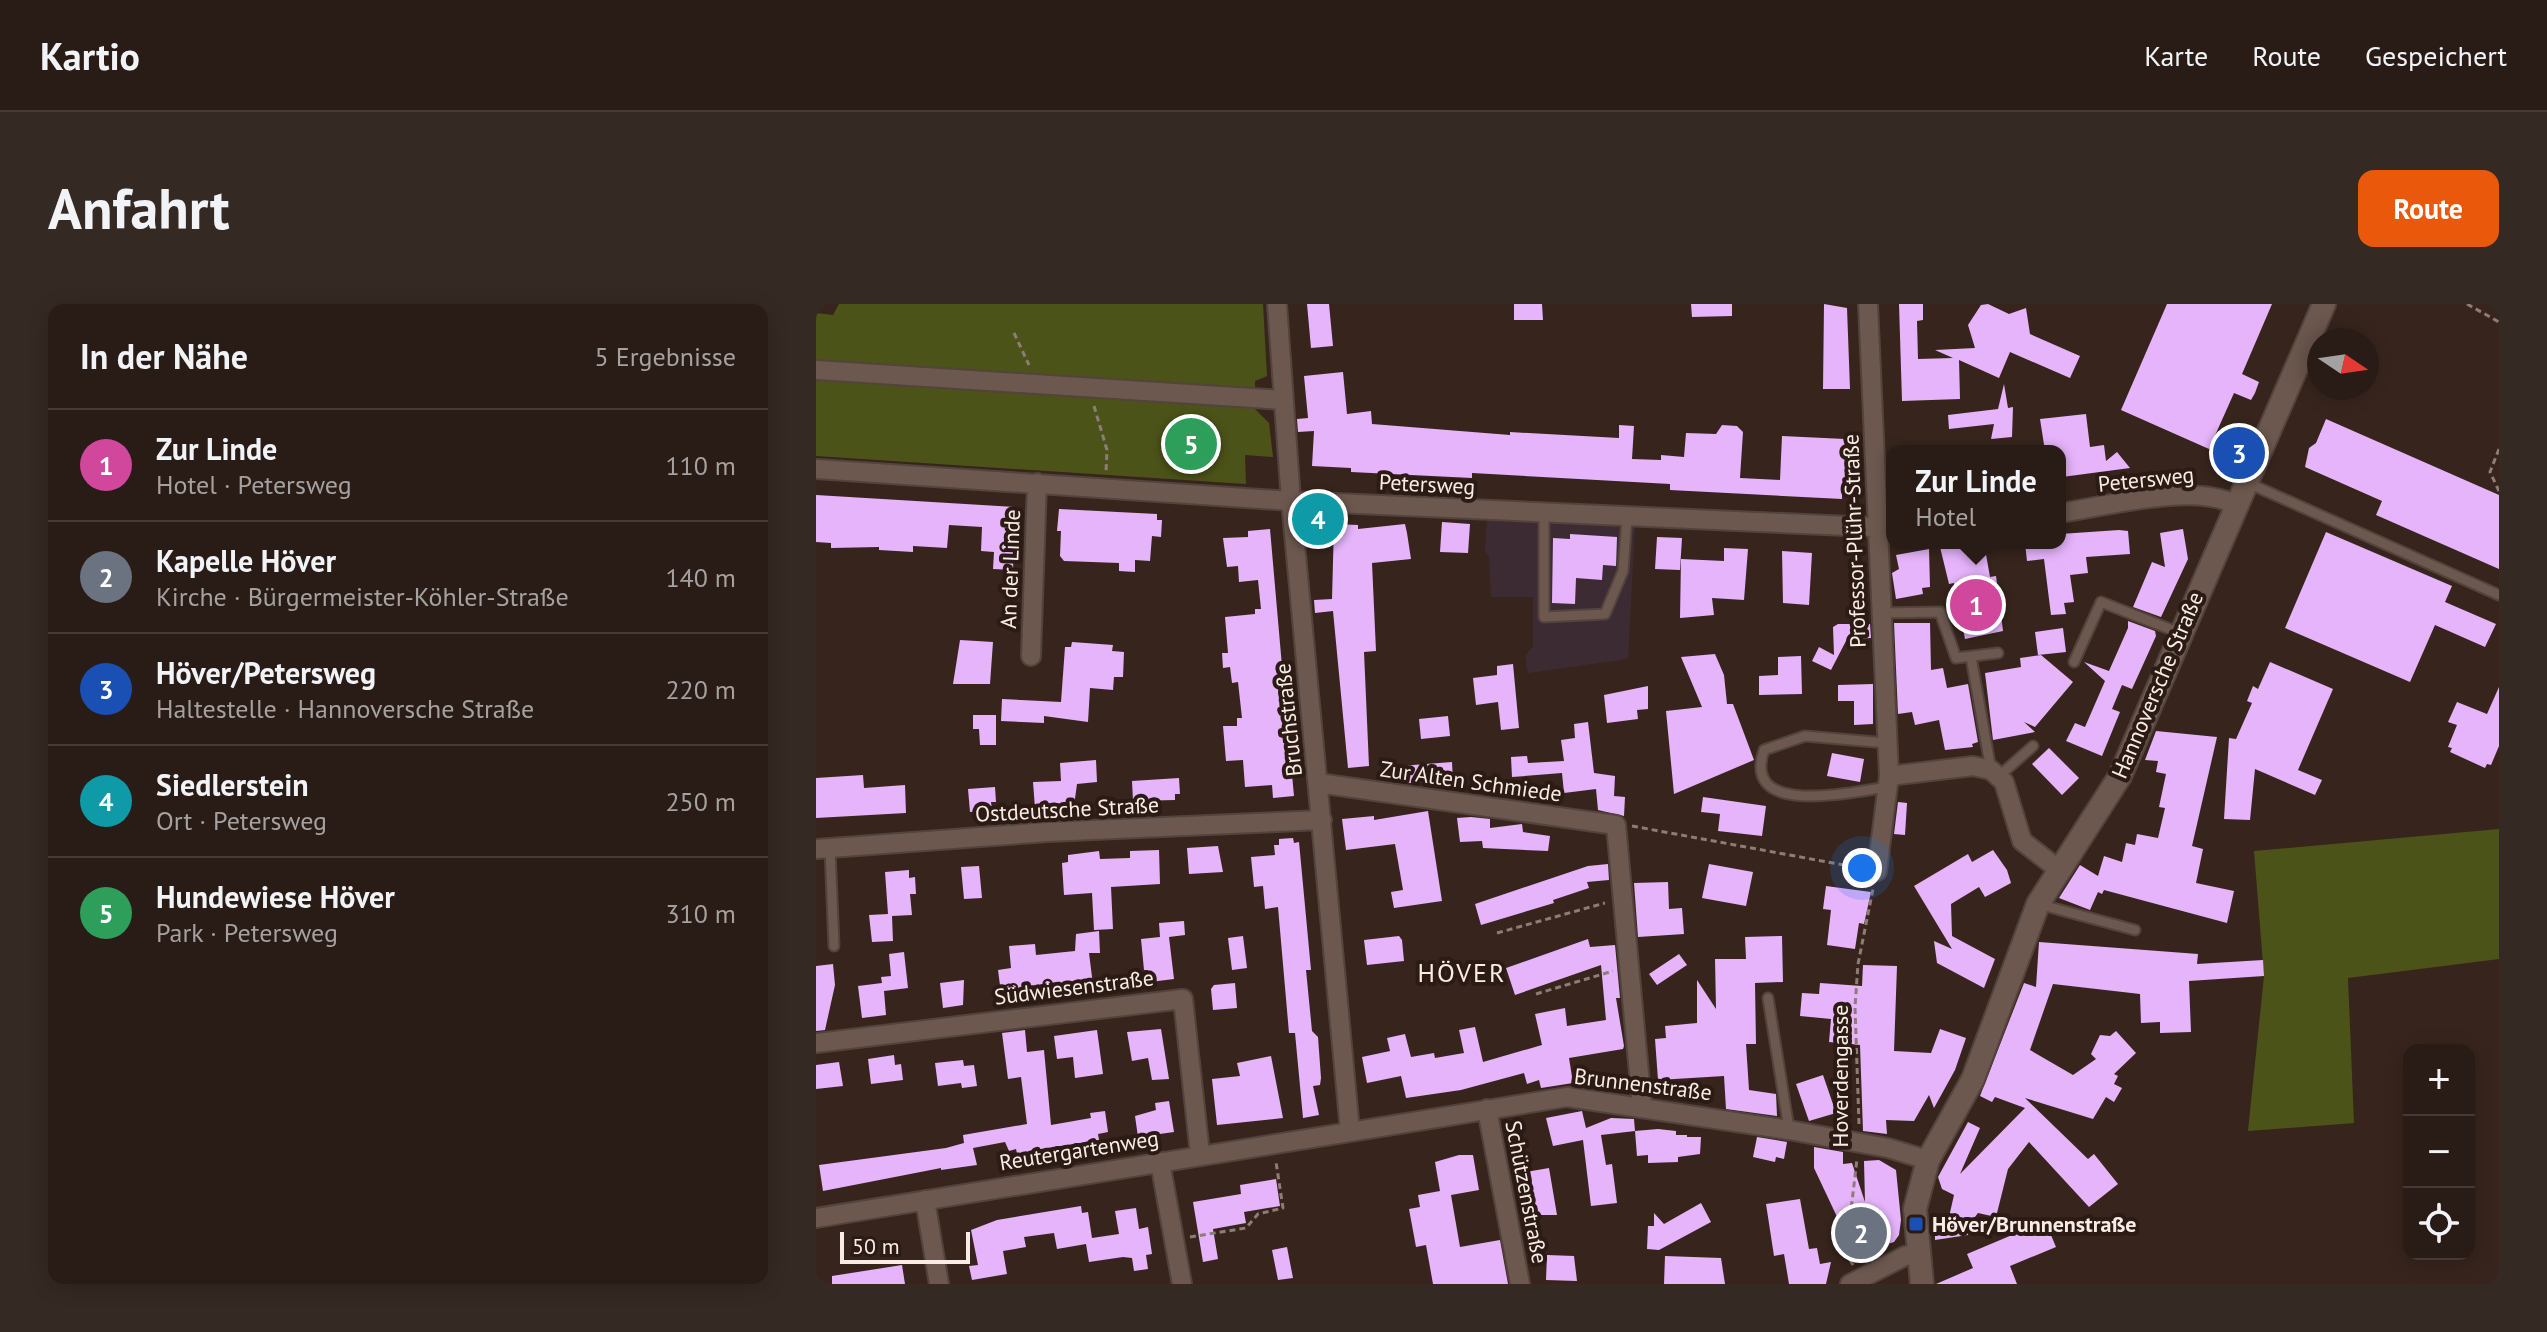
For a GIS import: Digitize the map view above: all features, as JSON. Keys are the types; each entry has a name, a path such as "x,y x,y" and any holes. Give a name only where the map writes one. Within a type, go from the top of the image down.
{"street":[{"name":"Bruchstraße","path":"1277,304 1291,501 1350,1131"},
{"name":"Professor-Plühr-Straße","path":"1868,304 1884,529 1881,613 1888,781 1877,871"},
{"name":"Hannoversche Straße","path":"1922,1284 1915,1209 1928,1160 1973,1079 2038,904 2120,776 2324,304"},
{"path":"816,370 1283,400"},
{"name":"Petersweg","path":"816,469 1291,501 1884,529"},
{"name":"An der Linde","path":"1031,656 1037,483"},
{"name":"Petersweg","path":"2066,512 2185,495 2221,497 2235,504"},
{"path":"1888,781 1973,766 1994,774 2004,782 2022,841 2058,869"},
{"name":"Zur Alten Schmiede","path":"1318,783 1616,825"},
{"name":"Ostdeutsche Straße","path":"823,849 1048,832 1322,820"},
{"path":"1616,825 1642,1106"},
{"name":"Südwiesenstraße","path":"816,1043 1183,999 1200,1154"},
{"name":"Brunnenstraße","path":"1350,1131 1567,1097 1642,1106 1859,1142 1928,1160"},
{"name":"Schützenstraße","path":"1487,1109 1520,1284"},
{"name":"Reutergartenweg","path":"816,1218 1350,1131"},
{"path":"1160,1162 1182,1284"},
{"path":"925,1200 939,1284"},
{"path":"1856,1281 1905,1256 1918,1253"}],"lane":[{"path":"2245,482 2499,595"},
{"path":"1544,513 1544,617 1605,614 1623,571 1627,517"},
{"path":"2074,662 2101,602 2180,633"},
{"path":"1881,613 1940,612 1956,658 1998,653"},
{"path":"1971,657 1994,774 2033,746"},
{"path":"1887,743 1805,736 1764,750 1759,766 1763,780 1776,791 1822,796 1888,781"},
{"path":"823,849 834,946"},
{"path":"2038,904 2135,930"},
{"path":"1768,998 1789,1130"}],"path":[{"path":"2467,304 2499,322"},
{"path":"1014,333 1034,384"},
{"path":"1091,388 1107,450 1106,488"},
{"path":"2499,449 2490,472 2499,491"},
{"path":"1616,825 1646,826 1877,871"},
{"name":"Hoverdengasse","path":"1856,1281 1846,1253 1859,1142 1855,1007 1858,964 1877,871"},
{"path":"1497,933 1591,904 1623,902"},
{"path":"1536,994 1629,968"},
{"path":"1174,1240 1246,1228 1258,1214 1283,1208 1272,1142"}],"shaded area":[{"path":"1487,519 1635,527 1628,659 1528,673 1525,656 1533,646 1533,597 1491,597 1489,557 1485,551"}],"green space":[{"path":"839,304 1263,304 1267,376 1255,381 1255,409 1269,423 1273,457 1245,455 1246,484 816,456 816,313 833,315"},
{"path":"2499,829 2499,959 2348,978 2354,1123 2248,1131 2264,976 2254,851"}],"building":[{"path":"1307,304 1329,304 1333,346 1311,348"},
{"path":"1514,304 1542,304 1543,320 1514,320"},
{"path":"1691,304 1732,304 1732,316 1692,317"},
{"path":"1824,304 1847,308 1850,389 1823,389"},
{"path":"1899,304 1923,304 1923,320 1917,321 1918,359 1953,358 1935,350 1975,348 1968,325 1981,305 1988,304 2009,314 2026,308 2030,334 2080,356 2070,378 2010,352 1999,378 1959,360 1960,399 1902,401"},
{"path":"2167,304 2272,304 2242,374 2259,382 2255,393 2251,400 2234,393 2209,449 2121,410"},
{"path":"1343,372 1347,414 1371,411 1372,424 1510,435 1510,432 1619,438 1619,425 1634,426 1632,459 1661,460 1661,455 1684,457 1686,433 1716,434 1722,425 1737,426 1743,432 1740,478 1780,480 1782,436 1845,439 1844,454 1854,454 1853,485 1842,485 1842,499 1670,490 1670,484 1472,473 1472,478 1351,472 1351,468 1312,466 1314,431 1298,432 1297,419 1308,418 1304,376"},
{"path":"2004,384 2008,408 2013,407 2012,437 1991,439 1994,424 1949,429 1948,415 1998,409"},
{"path":"2086,414 2090,447 2104,445 2106,461 2117,452 2130,468 2066,476 2066,445 2044,445 2040,419"},
{"path":"2326,419 2499,495 2499,569 2376,515 2382,501 2305,467 2309,448 2316,443"},
{"path":"816,495 1015,507 1013,570 993,569 994,552 981,551 982,527 949,525 947,548 913,546 913,552 879,550 879,547 831,548 831,543 816,542"},
{"path":"1059,509 1157,514 1157,520 1162,520 1161,537 1152,536 1150,561 1135,560 1135,572 1119,571 1119,563 1064,561 1060,556 1061,531 1057,531"},
{"path":"1442,522 1470,524 1468,553 1440,552"},
{"path":"1334,524 1358,525 1358,529 1405,524 1411,559 1372,563 1376,651 1364,652 1369,766 1348,768 1333,611 1315,613 1314,600 1332,599"},
{"path":"1270,529 1286,712 1282,713 1283,743 1289,742 1294,796 1273,798 1272,785 1245,787 1243,760 1226,761 1223,726 1237,726 1237,718 1242,718 1238,682 1232,683 1230,667 1223,668 1222,653 1228,653 1225,617 1255,614 1255,609 1261,609 1258,580 1239,582 1238,566 1227,567 1223,538 1248,537 1248,531"},
{"path":"2183,529 2188,559 2161,617 2133,607 2152,562 2165,567 2160,533"},
{"path":"2128,531 2130,554 2086,557 2088,573 2070,575 2074,602 2064,603 2066,614 2051,615 2044,559 2027,561 2026,549 2066,549 2066,534"},
{"path":"2326,532 2452,586 2445,602 2496,624 2485,647 2435,625 2410,682 2285,628"},
{"path":"1570,534 1617,537 1616,566 1603,565 1602,580 1576,578 1575,604 1552,603 1553,538 1570,539"},
{"path":"1657,537 1682,538 1680,570 1655,569"},
{"path":"1724,548 1748,549 1744,600 1712,598 1714,615 1680,618 1681,559 1724,561"},
{"path":"1929,549 1930,587 1922,588 1923,594 1896,599 1892,573 1899,569 1896,555"},
{"path":"1940,549 1985,549 1990,577 1996,576 2003,631 1965,639 1954,583 1949,584"},
{"path":"1782,551 1812,553 1809,605 1783,603"},
{"path":"2128,621 2155,631 2156,636 2132,689 2122,685 2112,709 2120,712 2102,756 2066,741 2075,723 2085,727 2105,681 2084,662 2109,671 2128,628"},
{"path":"1894,623 1930,623 1931,670 1943,668 1947,688 1968,684 1978,742 1972,744 1973,747 1945,750 1939,720 1915,725 1912,712 1898,714"},
{"path":"1838,624 1870,624 1871,638 1847,639 1831,670 1812,661 1819,647 1834,655 1833,627"},
{"path":"2063,628 2066,652 2038,655 2035,632"},
{"path":"960,640 993,642 990,684 953,684"},
{"path":"1072,642 1113,645 1112,651 1124,652 1123,677 1114,677 1113,690 1090,688 1088,722 1044,716 1044,723 1001,721 1002,699 1061,702 1065,647 1071,647"},
{"path":"1715,654 1724,675 1727,704 1733,704 1754,760 1674,794 1666,711 1702,707 1681,657"},
{"path":"2041,655 2073,682 2035,727 2024,722 2035,732 1993,740 1985,673 2021,667 2020,658"},
{"path":"1801,656 1802,694 1759,695 1759,676 1778,675 1778,657"},
{"path":"2270,662 2333,689 2298,770 2322,780 2315,795 2255,769 2250,820 2224,819 2229,738 2236,739 2252,703 2247,701 2253,686 2258,689"},
{"path":"1513,664 1519,728 1501,730 1498,702 1476,705 1473,678 1497,675 1497,666"},
{"path":"1873,684 1873,724 1854,725 1854,701 1838,701 1838,685"},
{"path":"1648,686 1648,709 1637,710 1638,719 1607,723 1604,695"},
{"path":"2499,687 2499,746 2491,765 2487,764 2485,768 2450,752 2452,748 2448,747 2457,725 2448,722 2457,702 2487,714"},
{"path":"973,715 996,715 996,745 980,745 979,729 973,729"},
{"path":"1448,716 1450,736 1421,739 1419,719"},
{"path":"1588,722 1594,773 1615,776 1614,796 1625,797 1624,816 1598,810 1596,789 1564,793 1562,773 1512,777 1511,757 1527,756 1528,763 1564,761 1561,740 1575,738 1574,724"},
{"path":"2156,731 2217,737 2192,846 2203,849 2196,883 2234,891 2227,923 2104,890 2102,894 2098,892 2090,910 2059,898 2080,865 2098,876 2104,856 2122,862 2126,843 2135,845 2137,834 2158,838 2165,808 2159,807 2166,774 2156,772 2158,761 2145,760"},
{"path":"2049,748 2079,778 2062,795 2032,764"},
{"path":"1832,753 1864,759 1860,782 1827,776"},
{"path":"1096,760 1097,782 1077,784 1074,806 1035,808 1033,782 1061,781 1060,763"},
{"path":"1452,762 1453,782 1402,783 1400,766"},
{"path":"863,775 864,788 905,785 906,813 816,818 816,778"},
{"path":"1179,778 1180,794 1175,794 1175,800 1133,801 1132,781"},
{"path":"995,787 996,802 991,802 992,810 970,812 968,789"},
{"path":"1703,797 1766,806 1762,836 1718,831 1720,814 1701,812"},
{"path":"1898,802 1907,803 1905,835 1894,834"},
{"path":"1428,811 1442,901 1394,908 1391,892 1403,890 1395,844 1346,850 1342,819 1374,816 1374,820"},
{"path":"1457,818 1490,819 1490,828 1522,824 1523,832 1550,836 1548,851 1483,848 1482,841 1460,842"},
{"path":"1293,838 1294,843 1299,842 1311,970 1306,970 1312,1031 1318,1037 1321,1078 1320,1085 1313,1086 1319,1115 1303,1118 1295,1033 1289,1033 1278,907 1265,909 1263,886 1254,887 1251,857 1275,855 1274,845 1279,845 1279,839"},
{"path":"1218,846 1223,872 1189,874 1187,848"},
{"path":"1159,850 1160,884 1111,887 1113,929 1094,930 1092,893 1064,895 1062,863 1068,862 1068,855 1099,851 1100,859 1130,858 1130,851"},
{"path":"1993,850 2007,870 2011,883 1985,897 1979,887 1951,904 1952,936 1995,959 1984,988 1937,963 1934,941 1952,949 1914,886 1968,854 1972,862"},
{"path":"1608,864 1609,880 1587,882 1589,888 1553,900 1554,903 1481,925 1475,904 1588,866"},
{"path":"1709,864 1753,872 1746,906 1702,898"},
{"path":"979,866 982,898 964,899 961,867"},
{"path":"909,870 909,878 915,877 916,894 910,894 912,915 892,916 893,941 872,942 869,915 888,914 885,872"},
{"path":"1668,882 1669,909 1682,908 1684,934 1638,937 1634,883"},
{"path":"1826,886 1871,892 1864,924 1859,923 1855,949 1827,945 1831,910 1823,909"},
{"path":"1184,921 1185,935 1169,937 1174,979 1150,982 1148,970 1144,970 1141,939 1160,937 1159,923"},
{"path":"1099,931 1100,953 1089,953 1093,985 1089,986 1090,990 1058,993 1057,982 1029,986 1027,997 1002,1001 998,970 1011,968 1009,946 1035,944 1036,955 1075,951 1076,934"},
{"path":"1243,936 1247,968 1232,970 1228,938"},
{"path":"1399,936 1404,961 1367,965 1364,940"},
{"path":"1782,936 1783,982 1755,983 1756,1044 1746,1044 1749,1090 1776,1094 1777,1116 1726,1109 1724,1076 1658,1080 1655,1039 1666,1038 1665,1026 1697,1023 1697,980 1716,1009 1715,959 1746,959 1745,937"},
{"path":"1588,939 1590,947 1615,945 1620,998 1616,998 1624,1046 1623,1049 1569,1058 1573,1083 1541,1088 1539,1080 1527,1084 1524,1073 1461,1090 1406,1098 1401,1076 1367,1083 1362,1057 1390,1051 1387,1038 1405,1034 1411,1057 1434,1053 1435,1058 1464,1053 1459,1030 1475,1027 1483,1062 1542,1045 1535,1014 1565,1008 1567,1026 1606,1020 1601,965 1515,995 1506,968"},
{"path":"2039,942 2198,954 2197,964 2263,960 2264,976 2189,981 2191,1032 2160,1033 2160,1022 2141,1023 2140,994 2053,984 2030,1050 2073,1075 2096,1059 2091,1054 2100,1035 2110,1036 2116,1031 2136,1053 2114,1074 2118,1076 2114,1084 2122,1088 2114,1102 2106,1097 2093,1119 2025,1098 2088,1159 2094,1154 2118,1184 2089,1207 2029,1142 2008,1169 1996,1217 1978,1213 1971,1222 1968,1235 1935,1240 1935,1218 1949,1217 1954,1195 1942,1189 1938,1177 1968,1122 1980,1128 1960,1174 2025,1108 1995,1097 1992,1102 1980,1096 2024,983 2036,987"},
{"path":"904,952 908,988 884,991 886,1015 862,1018 858,986 882,983 881,977 891,976 889,954"},
{"path":"1679,954 1687,965 1657,985 1649,974"},
{"path":"833,964 835,985 825,1030 816,1031 816,966"},
{"path":"1863,965 1897,966 1894,1051 1931,1053 1940,1029 1966,1038 1955,1070 1934,1108 1929,1095 1914,1121 1886,1120 1887,1134 1863,1131 1860,1045 1829,1042 1831,1019 1800,1016 1802,993 1819,994 1820,983 1862,986"},
{"path":"964,980 963,1005 943,1008 940,983"},
{"path":"1235,983 1237,1008 1213,1010 1211,989 1214,985"},
{"path":"1161,1029 1169,1079 1152,1080 1148,1058 1132,1061 1127,1032"},
{"path":"1025,1030 1027,1052 1044,1050 1051,1125 1091,1118 1090,1113 1105,1111 1108,1132 1098,1134 1099,1140 1041,1149 1042,1154 1018,1158 1016,1149 1009,1151 1005,1142 973,1148 977,1165 941,1168 823,1191 819,1165 946,1148 964,1143 963,1135 1027,1124 1021,1077 1008,1079 1002,1033"},
{"path":"1097,1030 1103,1074 1075,1078 1073,1057 1057,1059 1054,1036"},
{"path":"894,1055 895,1065 901,1064 903,1080 871,1084 868,1059"},
{"path":"1271,1056 1283,1118 1217,1125 1212,1079 1240,1076 1237,1063"},
{"path":"963,1060 964,1066 974,1065 977,1086 962,1088 961,1083 938,1086 935,1063"},
{"path":"839,1062 843,1086 816,1089 816,1065"},
{"path":"1823,1075 1836,1113 1809,1121 1796,1084"},
{"path":"1169,1101 1174,1132 1138,1137 1135,1116 1156,1110 1155,1103"},
{"path":"1582,1111 1586,1128 1611,1118 1634,1119 1635,1131 1601,1135 1606,1165 1612,1164 1617,1203 1591,1206 1583,1140 1553,1146 1546,1118"},
{"path":"1635,1131 1676,1131 1676,1135 1701,1137 1700,1154 1678,1157 1678,1162 1648,1163 1648,1155 1637,1156"},
{"path":"1757,1137 1787,1142 1784,1159 1776,1157 1775,1162 1753,1157"},
{"path":"1814,1147 1843,1152 1843,1164 1852,1163 1865,1202 1864,1161 1879,1160 1896,1170 1901,1220 1899,1235 1894,1242 1866,1251 1853,1251 1850,1243 1853,1221 1839,1221 1814,1168"},
{"path":"1459,1155 1473,1155 1479,1190 1451,1195 1460,1247 1500,1240 1508,1284 1433,1284 1426,1245 1416,1247 1409,1209 1420,1207 1418,1195 1440,1191 1435,1162"},
{"path":"1549,1168 1557,1215 1529,1215 1526,1172"},
{"path":"1276,1179 1280,1206 1244,1212 1246,1223 1213,1229 1218,1259 1203,1262 1193,1202 1241,1194 1240,1185"},
{"path":"1800,1199 1809,1249 1817,1248 1820,1264 1831,1262 1826,1284 1789,1284 1784,1254 1774,1256 1766,1204"},
{"path":"1701,1203 1711,1222 1659,1250 1647,1249 1648,1226 1654,1226 1654,1213 1664,1224"},
{"path":"1081,1206 1082,1213 1088,1212 1092,1238 1119,1234 1115,1211 1136,1208 1139,1229 1148,1227 1152,1254 1146,1255 1148,1269 1134,1271 1132,1258 1089,1262 1086,1244 1057,1249 1054,1233 1024,1237 1026,1247 1003,1251 1007,1274 972,1280 969,1266 978,1265 971,1230 997,1220"},
{"path":"2045,1221 2056,1247 2010,1266 2017,1284 1936,1284 1973,1268 1967,1254"},
{"path":"1287,1247 1293,1278 1278,1280 1272,1250"},
{"path":"1547,1255 1574,1256 1577,1281 1546,1280"},
{"path":"1665,1256 1721,1258 1725,1284 1664,1284"},
{"path":"902,1265 905,1284 832,1284 832,1276"}],"place":[{"name":"Hundewiese Höver","path":"1191,444"},
{"name":"Höver/Petersweg","path":"2239,453"},
{"name":"Siedlerstein","path":"1318,519"},
{"name":"Zur Linde","path":"1976,605"},
{"name":"Höver/Brunnenstraße","path":"1916,1224"},
{"name":"Kapelle Höver","path":"1861,1233"}],"district":[{"name":"HÖVER","path":"1462,973"}]}
